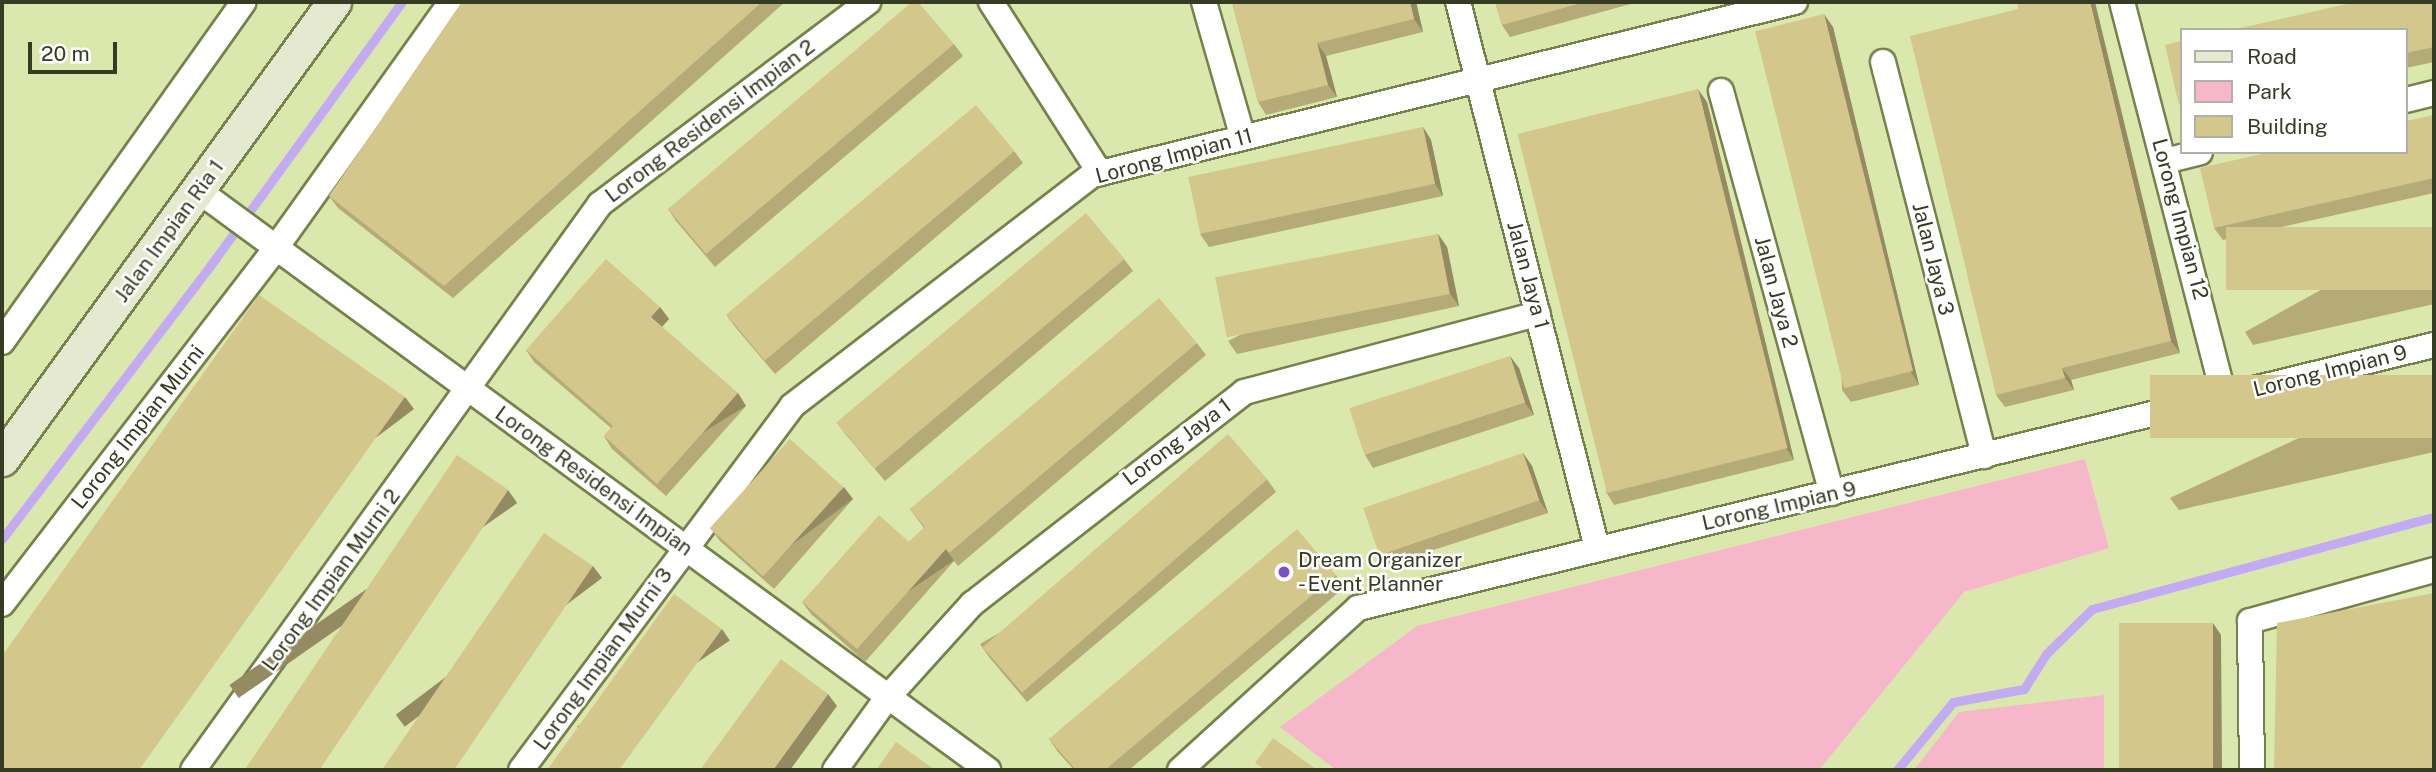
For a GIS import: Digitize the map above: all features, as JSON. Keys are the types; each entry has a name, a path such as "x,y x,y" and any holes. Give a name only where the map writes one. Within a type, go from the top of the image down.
{"street":[{"path":"2,342 244,2"},
{"name":"Jalan Impian Ria 1","path":"2,459 334,2"},
{"name":"Lorong Impian Murni","path":"2,604 266,242 451,2"},
{"name":"Lorong Residensi Impian 2","path":"469,390 600,204 868,2"},
{"path":"991,2 1100,173"},
{"path":"1204,2 1243,138"},
{"name":"Jalan Jaya 1","path":"1458,2 1597,548"},
{"name":"Lorong Impian 11","path":"685,547 792,406 1092,175 1480,80 1711,12 1795,2"},
{"name":"Lorong Impian 12","path":"2122,2 2224,397"},
{"name":"Jalan Jaya 3","path":"1883,62 1984,456"},
{"name":"Jalan Jaya 2","path":"1721,91 1832,494"},
{"path":"2408,100 2434,93"},
{"path":"2165,161 2192,154"},
{"name":"Lorong Residensi Impian","path":"199,191 988,770"},
{"name":"Lorong Jaya 1","path":"835,770 887,698 972,604 1244,392 1538,314"},
{"name":"Lorong Impian 9","path":"1180,770 1359,608 2434,345"},
{"name":"Lorong Impian Murni 2","path":"192,770 469,390"},
{"name":"Lorong Impian Murni 3","path":"521,770 685,547"},
{"path":"2252,770 2250,621 2434,570"}],"green space":[{"path":"2085,459 2109,548 1964,592 1819,770 1336,770 1280,727 1417,626"},
{"path":"2104,695 2104,770 1914,770 1959,712"}],"building":[{"path":"462,2 762,2 444,286 329,196"},
{"path":"912,2 918,2 954,44 706,254 668,209"},
{"path":"1232,2 1410,2 1414,19 1317,43 1328,85 1258,102"},
{"path":"1495,2 1585,2 1502,25"},
{"path":"2017,2 2090,2 2171,341 2062,368 2065,378 1996,395 1910,36 2018,9"},
{"path":"2356,2 2434,2 2434,47 2408,53 2408,28 2241,28"},
{"path":"1824,14 1913,371 1844,388 1755,31"},
{"path":"2180,41 2179,105 2165,45"},
{"path":"1698,89 1788,448 1607,493 1518,134"},
{"path":"976,105 1015,151 765,361 726,315"},
{"path":"2434,115 2434,178 2214,228 2200,168 2261,154 2408,154 2408,121"},
{"path":"1423,127 1435,184 1200,234 1188,177"},
{"path":"1086,213 1125,259 875,469 836,423"},
{"path":"2226,227 2434,227 2434,290 2226,290"},
{"path":"1438,234 1450,294 1227,337 1215,277"},
{"path":"606,259 660,307 651,317 738,393 657,484 604,436 613,426 526,350"},
{"path":"259,295 405,397 139,770 2,770 2,656"},
{"path":"1159,298 1197,343 949,553 946,549 857,649 802,602 879,515 909,542 925,527 910,509"},
{"path":"1510,356 1525,403 1364,455 1349,408"},
{"path":"2150,375 2434,375 2434,438 2150,438"},
{"path":"1228,434 1267,479 1022,693 983,647"},
{"path":"790,439 844,487 763,576 710,528"},
{"path":"1523,453 1539,500 1379,555 1363,508"},
{"path":"457,455 508,490 319,770 245,770"},
{"path":"1297,529 1336,575 1105,770 1076,770 1049,739"},
{"path":"544,533 593,566 454,770 382,770"},
{"path":"2434,593 2434,770 2274,770 2277,623"},
{"path":"674,594 722,629 619,770 547,770"},
{"path":"2119,623 2213,623 2213,770 2119,770"},
{"path":"781,659 828,694 773,770 700,770"},
{"path":"1273,738 1317,770 1265,770 1255,763"},
{"path":"896,742 935,770 876,770"}],"waterway":[{"path":"2,539 210,266 402,2"},
{"path":"1897,770 1953,702 2024,689 2046,654 2092,609 2434,517"}],"place":[{"name":"Dream Organizer - Event Planner","path":"1284,572"}]}
